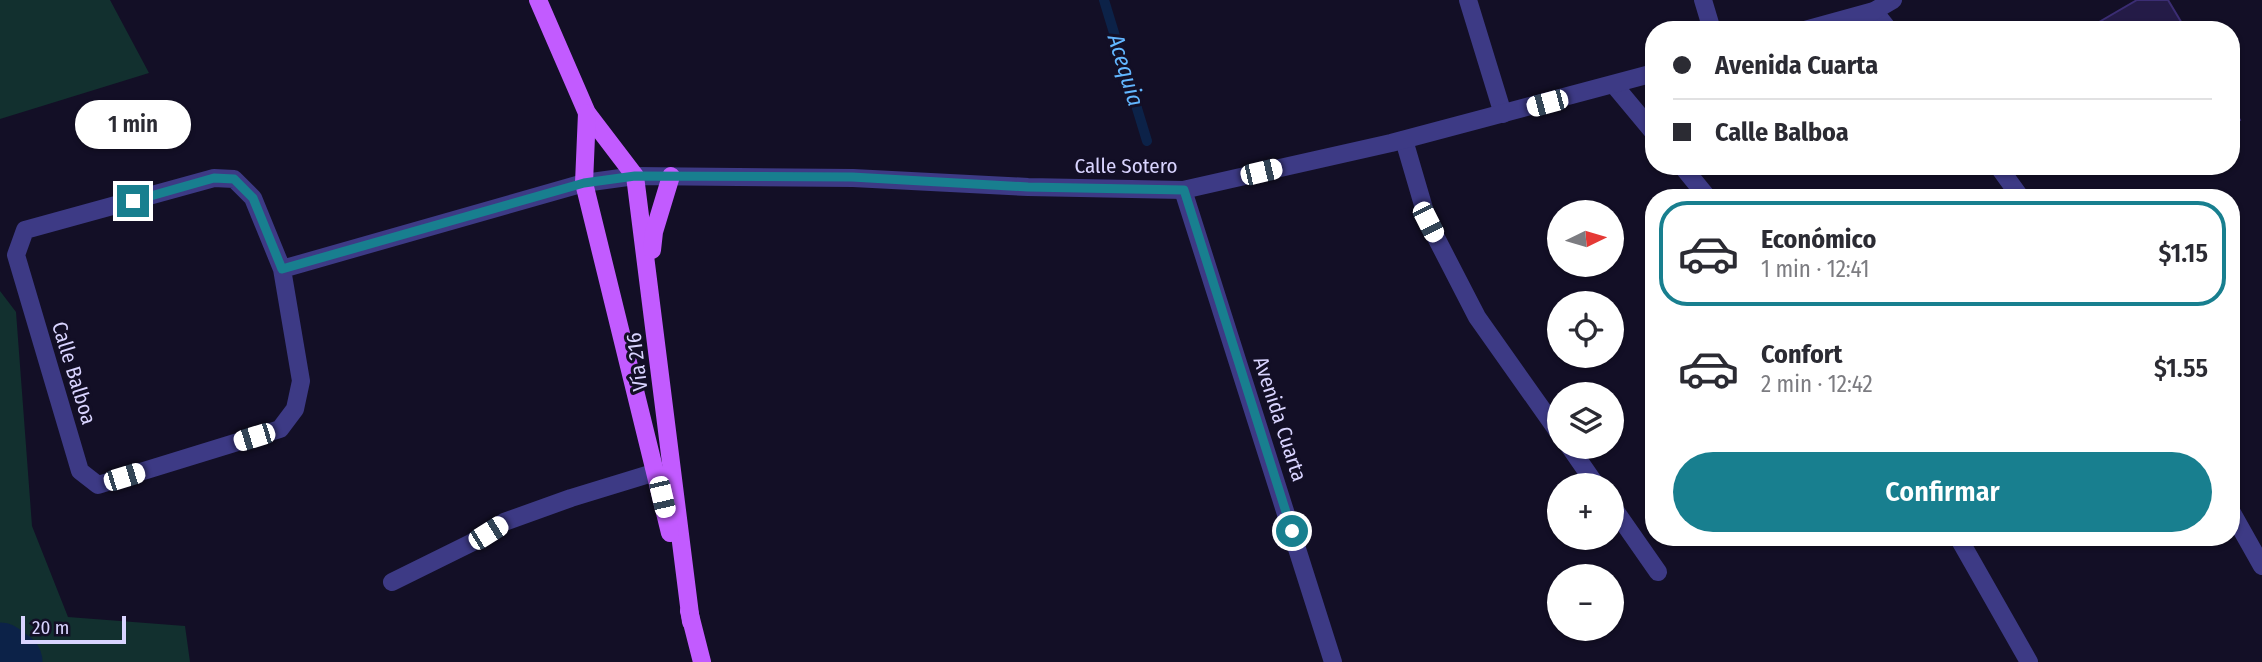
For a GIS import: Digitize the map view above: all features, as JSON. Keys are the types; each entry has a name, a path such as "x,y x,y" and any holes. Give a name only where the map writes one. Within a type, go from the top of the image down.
{"main road":[{"name":"Vía 216","path":"538,0 587,113 635,176 691,622"},
{"name":"Vía 216","path":"587,113 584,183 702,662"},
{"path":"650,281 653,232 671,176"}],"street":[{"path":"1468,0 1503,114"},
{"path":"1703,0 1709,21"},
{"path":"1838,21 1874,11 1893,0"},
{"path":"1874,11 1882,21"},
{"name":"Calle Sotero","path":"584,183 635,176 852,177 1028,187 1184,190 1404,140 1645,76"},
{"path":"1614,85 1645,122"},
{"path":"1404,140 1428,222 1477,317 1547,416"},
{"path":"1689,175 1701,189"},
{"name":"Calle Balboa","path":"214,178 234,179 253,198 282,269 301,381 295,409 280,429 98,485 80,471 16,255 25,230 214,178"},
{"path":"282,269 584,183"},
{"name":"Avenida Cuarta","path":"1184,190 1333,662"},
{"path":"392,582 471,543 504,522 656,472"},
{"path":"1624,523 1658,572"},
{"path":"2240,527 2262,566"},
{"path":"1963,546 2029,662"}],"green space":[{"path":"0,0 110,0 149,73 0,119"},
{"path":"0,291 16,312 32,526 68,617 185,626 190,662 0,662"}],"building":[{"path":"2137,0 2168,0 2181,21 2101,21"}],"waterway":[{"name":"Acequia","path":"1104,0 1147,141"},
{"path":"0,654 11,662"}],"route":[{"path":"133,201 214,178 234,179 253,198 282,269 584,183 635,176 852,177 1028,187 1184,190 1292,531"}]}
